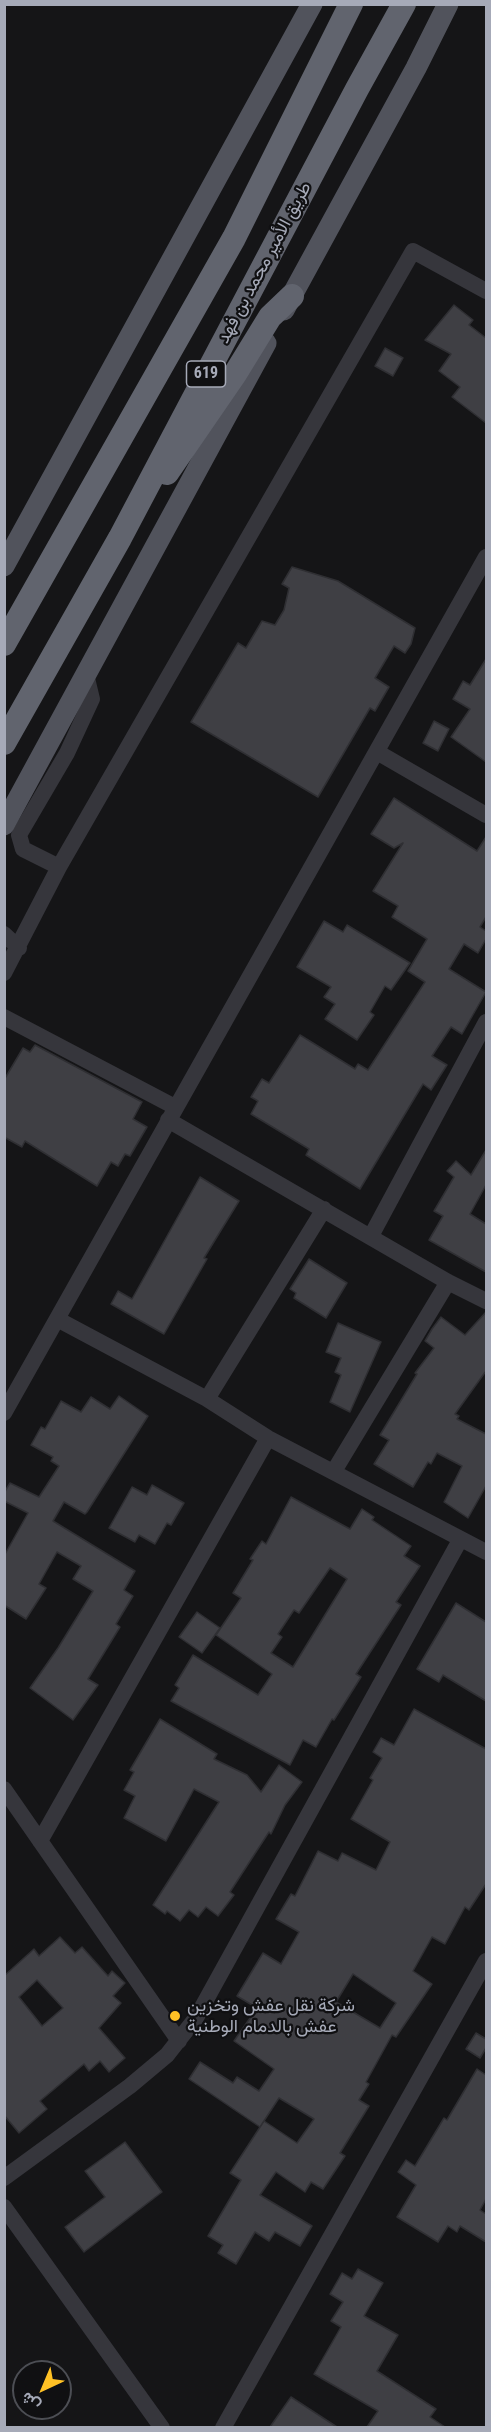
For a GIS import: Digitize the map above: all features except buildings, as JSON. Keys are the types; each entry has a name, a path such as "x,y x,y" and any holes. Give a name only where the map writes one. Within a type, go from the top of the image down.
{"highway":[{"name":"619","path":"4,644 234,238 351,4"},
{"name":"طريق الأمير محمد بن فهد","path":"4,743 141,496 351,99 404,4"},
{"path":"141,496 171,470 270,317 292,296"}],"main road":[{"path":"4,566 312,4"},
{"path":"4,825 416,68 448,4"}],"street":[{"path":"4,973 19,948 59,867 413,251 486,291"},
{"path":"4,1413 486,558"},
{"path":"59,867 23,849 19,835 67,753 92,699 86,674"},
{"path":"377,752 486,815"},
{"path":"4,934 19,948"},
{"path":"4,1017 172,1113 324,1209 448,1282 486,1301"},
{"path":"371,1236 486,1022"},
{"path":"207,1399 324,1209"},
{"path":"334,1471 448,1282"},
{"path":"57,1319 207,1399 268,1438 486,1552"},
{"path":"40,1841 268,1438"},
{"path":"4,2178 130,2086 167,2055 196,2018 460,1540"},
{"path":"4,1789 178,2041"},
{"path":"223,2427 486,1961"},
{"path":"4,2207 162,2427"}],"place":[{"name":"شركة نقل عفش وتخزين عفش بالدمام الوطنية","path":"175,2016"}]}
